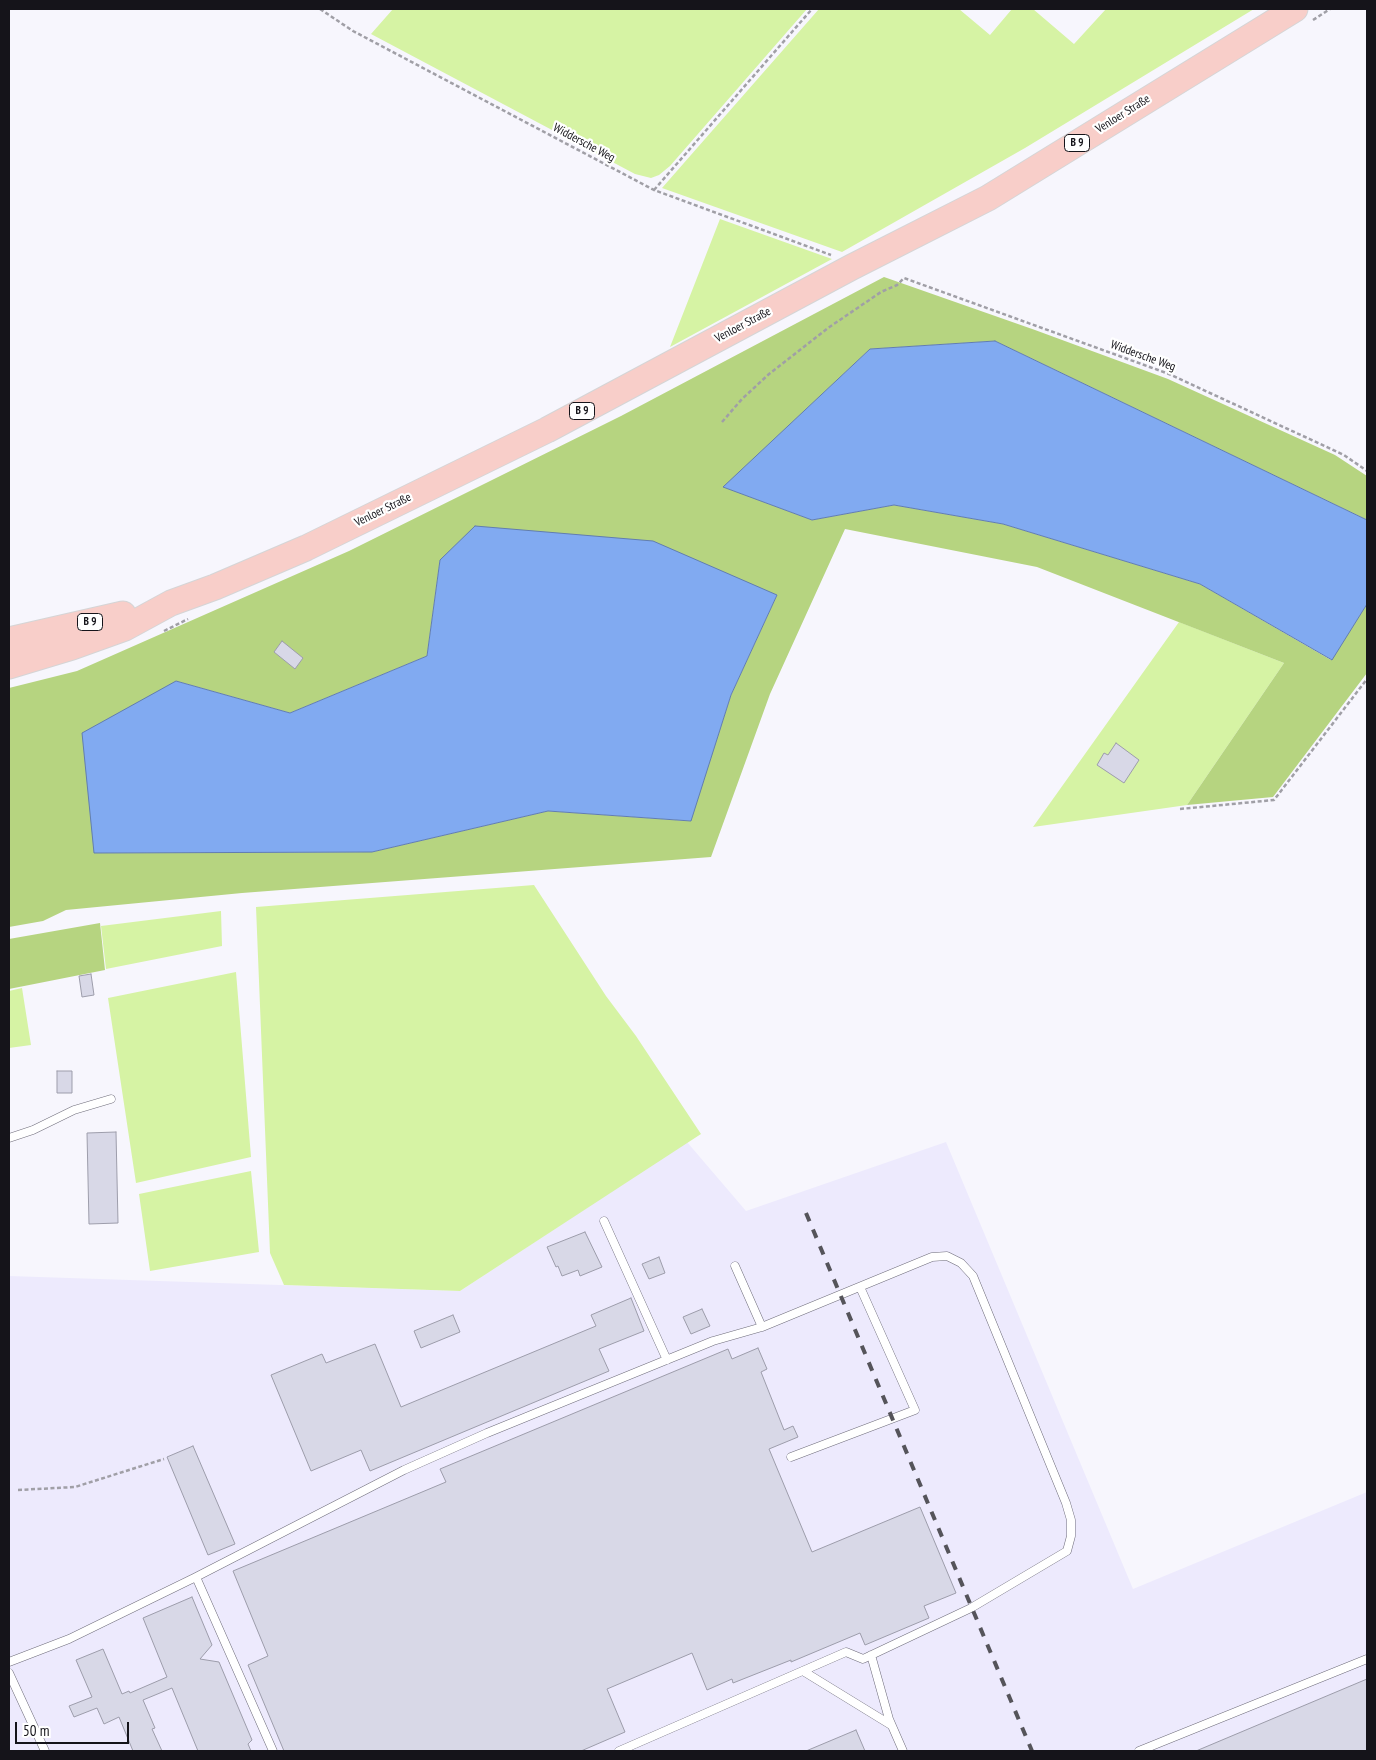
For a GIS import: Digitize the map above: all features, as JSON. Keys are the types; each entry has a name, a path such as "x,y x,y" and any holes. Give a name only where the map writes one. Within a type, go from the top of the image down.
{"main road":[{"name":"Venloer Straße","path":"9,640 171,603 215,587 306,548 547,430 852,267 988,198 1295,9"},
{"name":"Venloer Straße","path":"9,666 72,647 125,628 171,603"}],"lane":[{"path":"9,1138 33,1130 74,1110 111,1099"},
{"path":"604,1221 667,1360"},
{"path":"9,1662 69,1639 196,1578 404,1470 487,1433 713,1341 762,1327 932,1257 947,1256 961,1263 973,1276 1066,1503 1071,1520 1071,1536 1067,1551 971,1608 863,1659 846,1652 619,1751"},
{"path":"735,1266 762,1327"},
{"path":"791,1457 915,1410 860,1287"},
{"path":"196,1578 273,1751"},
{"path":"871,1655 891,1725 902,1751"},
{"path":"1140,1751 1367,1659"},
{"path":"803,1671 891,1725"},
{"path":"9,1673 45,1751"}],"path":[{"name":"Widdersche Weg","path":"320,9 353,31 654,190 829,254 852,267"},
{"path":"654,190 812,9"},
{"name":"Widdersche Weg","path":"722,422 742,399 769,374 828,328 881,292 897,285 904,278 1168,374 1344,456 1367,471"},
{"path":"1180,809 1274,800 1367,679"},
{"path":"18,1490 75,1487 164,1459"}],"shaded area":[{"path":"687,1142 746,1211 946,1142 1133,1589 1367,1492 1367,1751 9,1751 9,1276 460,1291"}],"green space":[{"path":"393,9 807,9 670,166 659,175 651,178 635,174 371,34"},
{"path":"819,9 959,9 990,35 1012,9 1033,9 1074,44 1106,9 1254,9 1025,148 842,252 662,188"},
{"path":"720,219 832,259 670,347"},
{"path":"884,277 1168,379 1335,455 1367,476 1367,520 995,341 870,349 724,487 812,520 894,505 1003,524 1200,584 1331,660 1367,604 1367,673 1273,797 1187,805 1284,663 1037,567 845,529 770,694 711,857 242,893 66,910 43,921 9,927 9,688 77,671 349,551 621,416","holes":["440,560 777,595 731,695 690,821 548,811 372,852 94,853 176,681 290,713 427,656"]},
{"path":"1179,622 1284,663 1187,805 1033,827"},
{"path":"534,885 606,996 636,1036 701,1134 460,1291 284,1285 270,1253 256,907"},
{"path":"221,911 222,946 106,969 101,926"},
{"path":"100,923 105,970 9,989 9,939"},
{"path":"236,972 251,1157 136,1183 108,998"},
{"path":"22,988 31,1045 9,1048 9,991"},
{"path":"251,1171 259,1252 150,1271 139,1194"}],"water":[{"path":"995,341 1367,520 1367,604 1332,660 1200,584 1003,524 894,505 812,520 723,487 870,349"},
{"path":"475,526 653,541 777,595 731,695 691,821 548,811 372,852 94,853 82,733 176,681 290,713 427,656 440,560"}],"building":[{"path":"282,641 303,658 295,669 274,652"},
{"path":"1116,743 1139,760 1124,783 1097,765 1104,753 1108,755"},
{"path":"91,974 94,995 82,997 79,976"},
{"path":"57,1071 72,1071 72,1093 57,1093"},
{"path":"116,1132 118,1223 89,1224 87,1133"},
{"path":"585,1232 602,1267 580,1276 578,1270 562,1276 547,1247"},
{"path":"659,1257 665,1273 649,1279 642,1264"},
{"path":"631,1298 644,1331 599,1349 609,1371 370,1471 361,1450 311,1471 271,1375 322,1354 326,1363 375,1344 401,1407 596,1326 591,1315"},
{"path":"702,1309 710,1326 691,1334 683,1317"},
{"path":"453,1315 460,1332 421,1348 414,1331"},
{"path":"758,1348 767,1369 761,1372 784,1430 793,1426 798,1437 769,1449 812,1552 920,1507 956,1593 924,1606 929,1618 865,1645 860,1633 791,1662 791,1660 733,1683 732,1679 707,1690 692,1653 607,1689 625,1732 581,1751 284,1751 248,1665 268,1656 233,1571 446,1482 440,1469 728,1349 732,1359"},
{"path":"193,1446 235,1544 208,1555 167,1457"},
{"path":"192,1597 212,1645 200,1659 219,1662 252,1740 248,1744 251,1751 198,1751 172,1688 143,1700 155,1728 152,1729 162,1751 133,1751 119,1717 104,1724 97,1708 74,1717 69,1706 92,1697 76,1660 103,1649 122,1694 129,1691 130,1693 167,1677 143,1618"},
{"path":"1367,1679 1367,1751 1196,1751"},
{"path":"856,1730 865,1751 806,1751"}],"railway":[{"path":"806,1213 1032,1751"}]}
